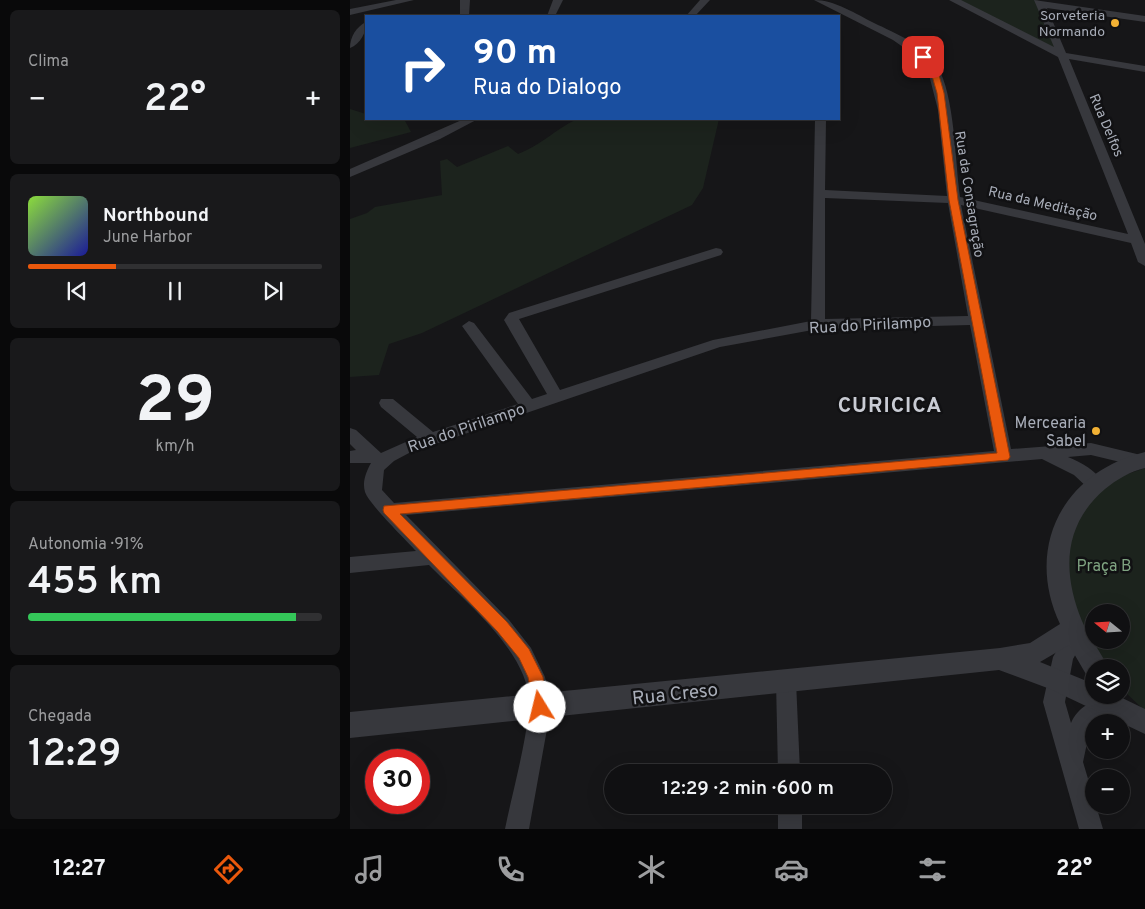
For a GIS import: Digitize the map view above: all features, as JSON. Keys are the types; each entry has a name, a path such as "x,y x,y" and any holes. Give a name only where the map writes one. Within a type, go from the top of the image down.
{"street":[{"path":"350,12 409,0"},
{"path":"464,0 466,15"},
{"path":"551,14 558,0"},
{"path":"691,15 705,0"},
{"name":"Rua da Consagração","path":"818,0 839,15"},
{"path":"954,0 1062,55 1145,69"},
{"path":"1039,2 1145,19"},
{"name":"Rua Delfos","path":"1039,2 1138,240 1145,262"},
{"path":"375,15 383,6"},
{"name":"Rua da Consagração","path":"845,19 906,44 934,68 941,93 954,200 1004,457"},
{"path":"350,45 365,26"},
{"path":"350,173 436,137 470,120"},
{"path":"818,324 821,194 820,120"},
{"name":"Rua da Meditação","path":"821,194 954,200 985,204 1138,240"},
{"path":"556,397 512,320 514,316 716,252"},
{"name":"Rua do Pirilampo","path":"376,458 718,343 818,324 977,320"},
{"path":"469,326 528,406"},
{"path":"387,403 430,440"},
{"path":"350,434 376,458"},
{"path":"389,510 1091,449 1143,460"},
{"path":"1046,454 1080,470 1095,484"},
{"path":"350,457 376,458"},
{"path":"376,458 371,481 374,492 433,557 502,626 524,654 535,677 540,707 517,829"},
{"path":"1090,659 1074,632 1062,599 1058,570 1059,544 1070,514 1078,501 1095,484 1116,470 1143,460"},
{"path":"350,564 433,557"},
{"path":"1074,632 1063,657 1054,702 1073,760 1092,829"},
{"name":"Rua Creso","path":"350,725 1000,659 1035,652 1074,632"},
{"name":"Rua Creso","path":"1000,659 1085,690"},
{"path":"786,681 789,764"},
{"path":"1073,760 1080,721 1089,712 1114,704"},
{"name":"Rua Creso","path":"1122,704 1145,720"},
{"path":"790,814 790,829"}],"green space":[{"path":"952,0 1038,0 1062,55"},
{"path":"350,109 365,114 365,120 405,120 411,132 350,148"},
{"path":"575,120 719,120 703,188 692,205 422,333 389,344 379,375 350,377 350,219 367,213 375,207 442,195 440,161 447,159 457,167 508,146 518,154 534,147"},
{"name":"Praça B","path":"1145,468 1145,711 1130,697 1130,659 1098,659 1093,649 1130,649 1130,604 1085,604 1085,634 1066,598 1066,536 1097,491 1122,476"}],"place":[{"name":"Sorveteria Normando","path":"1115,23"},
{"name":"Mercearia Sabel","path":"1096,431"}],"district":[{"name":"CURICICA","path":"890,405"}],"route":[{"path":"540,707 535,677 524,654 502,626 389,510 1004,457 954,200 941,93 934,68 923,57"}]}
